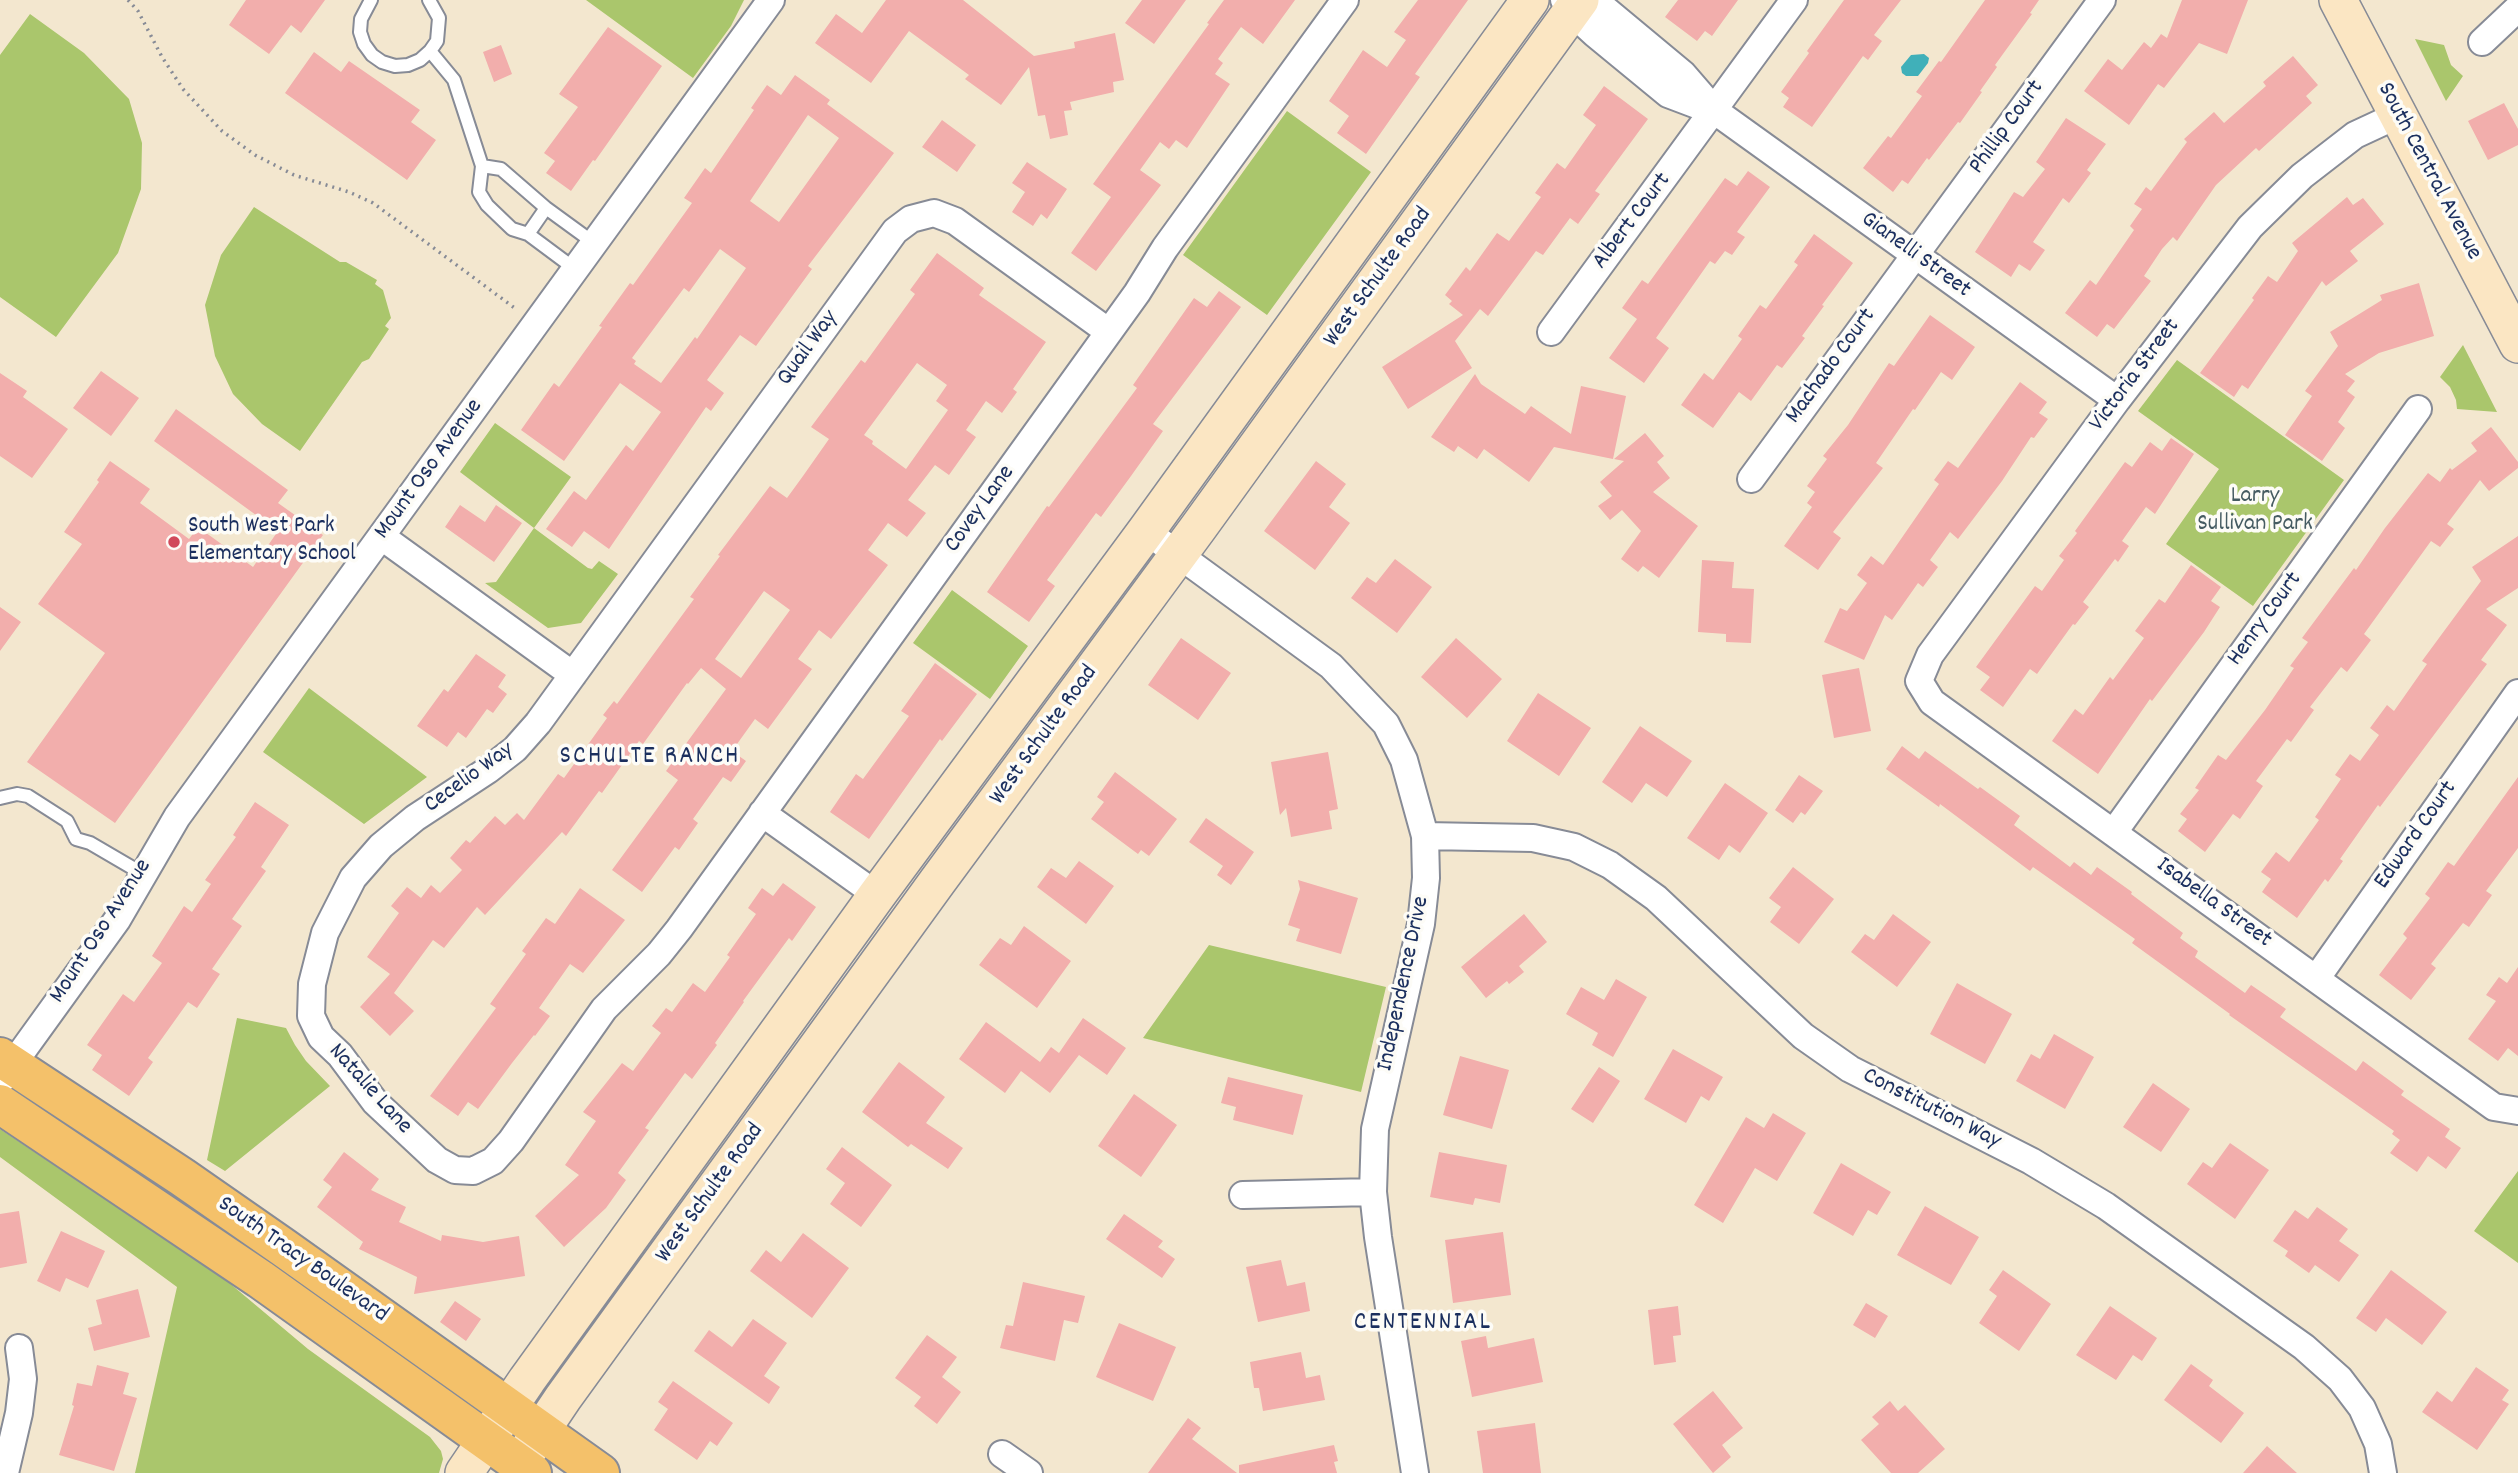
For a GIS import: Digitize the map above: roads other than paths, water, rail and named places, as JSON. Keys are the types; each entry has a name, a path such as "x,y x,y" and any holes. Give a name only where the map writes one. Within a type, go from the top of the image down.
{"main road":[{"name":"West Schulte Road","path":"464,1473 877,895 1146,531 1530,0"},
{"name":"South Central Avenue","path":"2337,0 2518,344"},
{"name":"West Schulte Road","path":"521,1470 541,1431 1577,3"},
{"name":"South Tracy Boulevard","path":"4,1068 182,1177 600,1473"},
{"name":"South Tracy Boulevard","path":"0,1104 260,1279 486,1440 521,1470"}],"street":[{"name":"Mount Oso Avenue","path":"4,1068 117,920 177,817 771,0"},
{"name":"Covey Lane","path":"604,1009 666,946 1345,0"},
{"name":"Albert Court","path":"1551,332 1794,0"},
{"name":"Phillip Court","path":"1914,255 2102,0"},
{"name":"Gianelli Street","path":"1577,3 1668,93 1714,111 2117,400"},
{"path":"2482,42 2518,8"},
{"name":"Victoria Street","path":"1919,681 1930,655 2117,400 2250,227 2276,199 2355,135 2398,115"},
{"name":"Quail Way","path":"573,675 895,231 911,219 934,214 956,221 1109,332"},
{"name":"Machado Court","path":"1751,479 1914,255"},
{"name":"Henry Court","path":"2114,832 2418,409"},
{"name":"Independence Drive","path":"1146,531 1331,666 1386,724 1404,760 1425,836 1426,878 1421,924 1375,1129 1373,1192 1415,1473"},
{"path":"382,537 573,675"},
{"name":"Cecelio Way","path":"325,933 353,878 381,846 415,818 515,749 573,675"},
{"name":"Isabella Street","path":"1919,681 1932,702 2494,1107 2518,1111"},
{"name":"Edward Court","path":"2316,979 2518,693"},
{"path":"762,813 877,895"},
{"name":"Constitution Way","path":"1425,836 1533,838 1574,847 1610,865 1656,898 1802,1037 1850,1069 2031,1161 2106,1206 2304,1347 2340,1379 2362,1408 2378,1444 2382,1473"},
{"name":"Natalie Lane","path":"325,933 312,984 311,1006 311,1016 321,1037 340,1055 375,1102 396,1123 438,1160 455,1170 473,1171 493,1161 511,1141 604,1009"},
{"path":"1243,1195 1373,1192"},
{"path":"5,1473 19,1413 23,1379 19,1348"},
{"path":"1002,1454 1029,1473"}],"lane":[{"path":"371,0 361,19 360,32 364,44 372,55 395,66 420,60 437,41 439,18 429,0"},
{"path":"430,51 454,80 482,166 479,192 487,205 512,229 528,234 575,269"},
{"path":"482,166 501,169 546,208 594,243"},
{"path":"528,234 546,208"},
{"path":"0,797 17,794 28,796 67,821 76,839 90,843 143,874"}],"water":[{"path":"1924,54 1929,58 1928,63 1918,76 1906,76 1902,73 1901,67 1911,55"}],"place":[{"name":"South West Park Elementary School","path":"174,542"}],"district":[{"name":"SCHULTE RANCH","path":"650,758"},
{"name":"CENTENNIAL","path":"1423,1324"}],"park label":[{"name":"Larry Sullivan Park","path":"2255,512"}]}
